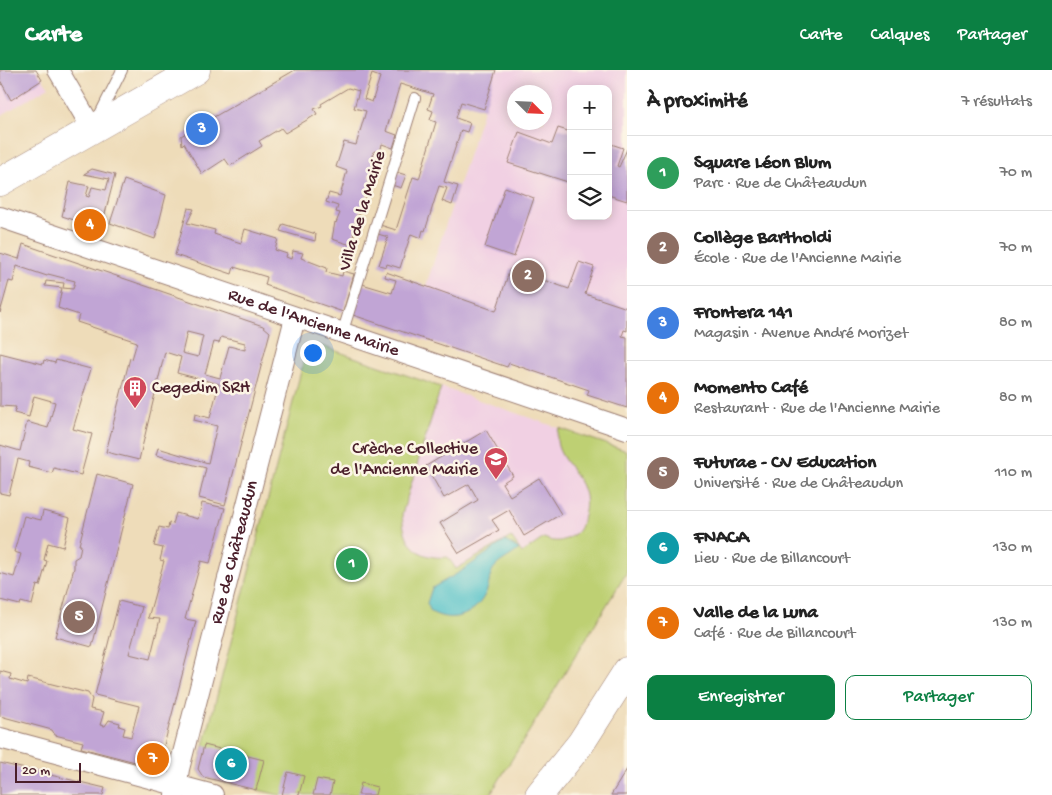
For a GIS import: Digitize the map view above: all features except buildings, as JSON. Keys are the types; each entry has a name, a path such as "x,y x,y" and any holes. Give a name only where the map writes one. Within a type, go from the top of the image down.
{"main road":[{"path":"0,182 196,70"},
{"path":"539,795 581,743 627,671"},
{"path":"559,795 581,743"}],"street":[{"path":"58,70 93,130"},
{"name":"Rue de l'Ancienne Mairie","path":"0,216 342,334 627,429"},
{"name":"Rue de Châteaudun","path":"175,790 295,318"},
{"path":"0,738 175,790 213,795"}],"lane":[{"path":"93,130 122,70"},
{"name":"Villa de la Mairie","path":"342,334 415,98"}],"shaded area":[{"path":"0,70 36,70 49,87 0,116"},
{"path":"496,70 627,70 627,367 614,404 587,395 589,390 509,363 507,367 410,335"},
{"name":"Crèche Collective de l'Ancienne Mairie","path":"441,387 559,428 557,433 562,456 586,492 587,508 577,533 564,541 554,542 544,538 522,553 511,537 456,570 448,557 431,557 418,552 408,541 403,530 402,514"}],"green space":[{"path":"316,344 441,387 402,514 406,534 414,548 428,556 448,557 456,569 511,537 522,553 544,538 552,541 563,540 575,534 581,526 586,504 584,491 579,479 559,450 557,440 559,428 627,451 627,572 490,795 279,795 203,777 198,769 307,348"}],"water":[{"path":"505,541 519,549 493,569 487,590 478,605 457,617 440,616 431,612 427,603 432,588 460,572"}],"place":[{"name":"Frontera 141","path":"202,129"},
{"name":"Momento Café","path":"90,225"},
{"name":"Collège Bartholdi","path":"528,276"},
{"name":"Cegedim SRH","path":"135,409"},
{"name":"Crèche Collective de l'Ancienne Mairie","path":"496,480"},
{"name":"Square Léon Blum","path":"352,564"},
{"name":"Futurae - CV Education","path":"79,617"},
{"name":"Valle de la Luna","path":"153,759"},
{"name":"FNACA","path":"231,764"}]}
